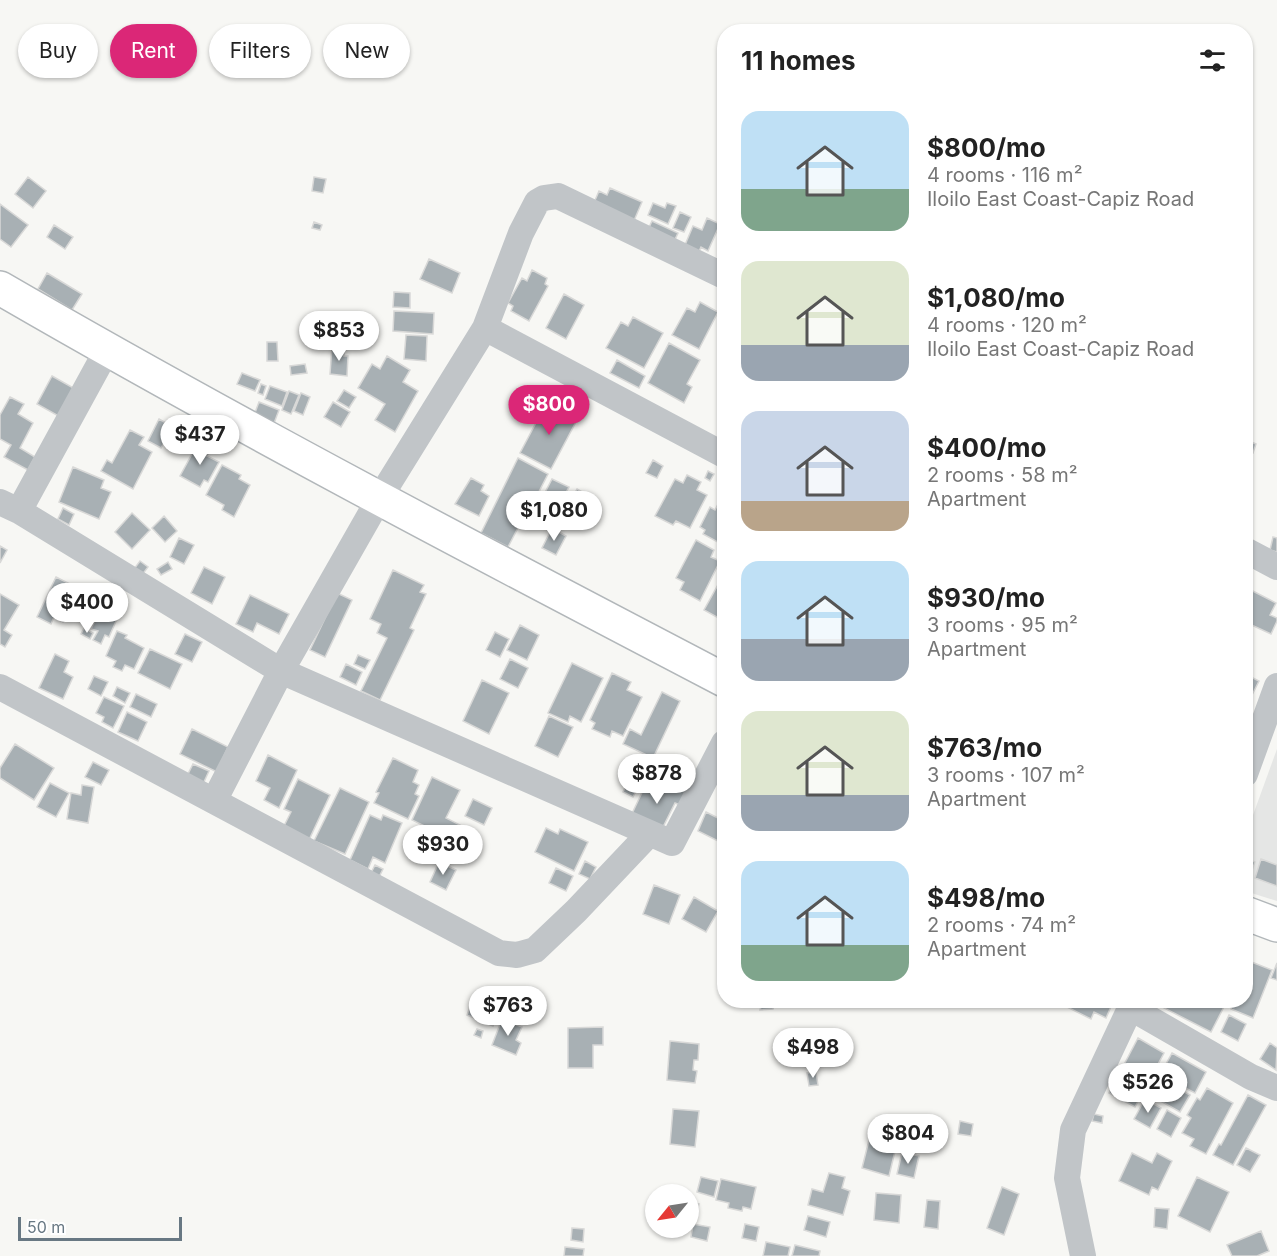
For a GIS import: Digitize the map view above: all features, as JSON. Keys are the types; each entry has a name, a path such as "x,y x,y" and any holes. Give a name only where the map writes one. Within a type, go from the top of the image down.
{"main road":[{"path":"0,288 107,350 379,500 717,676"},
{"path":"1253,916 1277,925"}],"street":[{"path":"214,801 281,671 379,500 485,328 521,232 537,202 544,198 558,196 717,273"},
{"path":"485,328 717,450"},
{"path":"107,350 9,506 281,671 672,843 717,756"},
{"path":"1253,554 1277,567"},
{"path":"1253,734 1277,686"},
{"path":"0,687 499,953 517,955 535,950 650,834"},
{"path":"1083,1256 1067,1178 1073,1130 1130,1008"},
{"path":"1139,1008 1251,1077 1277,1088"}],"shaded area":[{"path":"1277,749 1277,901 1253,894 1253,815"}],"building":[{"path":"28,177 46,191 33,208 15,194"},
{"path":"314,177 326,179 323,193 312,191"},
{"path":"610,188 642,202 633,223 593,205 599,191 607,195"},
{"path":"653,203 665,208 667,203 676,206 668,224 648,215"},
{"path":"0,204 28,225 11,247 0,239"},
{"path":"680,212 691,217 684,232 673,228"},
{"path":"707,218 717,223 717,231 708,251 701,247 696,258 682,252 693,226 702,230"},
{"path":"652,221 678,233 672,246 645,236"},
{"path":"314,222 322,225 320,230 312,228"},
{"path":"54,225 73,237 65,249 47,237"},
{"path":"429,259 460,273 452,293 420,279"},
{"path":"532,270 547,278 545,284 548,286 529,321 511,311 513,306 508,303 522,278 527,281"},
{"path":"47,273 82,294 72,310 38,289"},
{"path":"394,292 410,293 410,308 393,307"},
{"path":"564,294 584,305 566,339 546,328"},
{"path":"700,302 717,311 699,349 672,335 687,308 695,312"},
{"path":"394,311 434,313 433,334 393,331"},
{"path":"633,317 663,333 644,368 606,348 621,322 628,326"},
{"path":"406,335 427,336 426,361 404,359"},
{"path":"267,342 277,342 278,361 267,361"},
{"path":"669,343 700,360 687,384 692,387 684,403 648,383"},
{"path":"332,346 345,347 344,356 348,356 347,376 330,374"},
{"path":"387,356 410,370 403,382 418,391 395,432 375,420 385,404 358,388 372,364 380,369"},
{"path":"617,360 645,376 639,388 610,373"},
{"path":"305,364 307,373 291,375 290,366"},
{"path":"242,373 260,380 255,391 237,384"},
{"path":"52,376 77,390 62,418 37,404"},
{"path":"261,384 266,386 263,395 258,393"},
{"path":"270,386 287,392 282,406 265,399"},
{"path":"344,390 356,397 349,408 337,401"},
{"path":"289,391 299,395 291,414 282,410"},
{"path":"301,393 310,397 303,415 294,411"},
{"path":"10,397 24,404 18,414 33,423 20,448 35,457 28,470 4,457 11,445 0,439 0,415"},
{"path":"259,402 279,410 273,426 253,418"},
{"path":"333,402 350,412 341,427 324,417"},
{"path":"547,402 578,418 551,469 520,453"},
{"path":"159,419 173,427 161,448 148,441"},
{"path":"130,430 144,437 139,445 152,452 133,489 101,471 107,460 112,463"},
{"path":"198,443 210,450 207,456 219,462 208,482 204,480 200,487 180,476"},
{"path":"518,458 548,474 508,547 481,533"},
{"path":"653,460 663,466 657,478 646,473"},
{"path":"222,465 241,475 239,479 250,485 234,517 222,510 224,505 206,495"},
{"path":"73,467 104,480 101,488 111,492 99,519 59,502"},
{"path":"708,471 714,474 710,481 705,478"},
{"path":"687,475 701,482 697,490 707,495 690,528 676,521 673,525 655,516 675,479 683,483"},
{"path":"471,478 484,485 481,491 489,496 479,516 455,504"},
{"path":"552,479 569,487 555,513 539,504"},
{"path":"577,489 589,496 579,515 567,508"},
{"path":"717,506 717,542 703,534 705,530 700,527 710,507 715,510"},
{"path":"63,508 74,514 69,525 58,519"},
{"path":"132,513 150,530 132,549 115,532"},
{"path":"164,516 177,531 165,542 152,528"},
{"path":"552,528 566,536 556,555 542,548"},
{"path":"1273,537 1277,538 1277,552 1270,550"},
{"path":"179,538 194,545 184,564 170,557"},
{"path":"696,540 714,550 711,557 717,560 717,567 700,601 680,590 684,582 676,578"},
{"path":"0,546 7,550 0,563"},
{"path":"140,561 148,567 142,575 134,569"},
{"path":"168,562 172,569 161,575 157,569"},
{"path":"204,567 225,577 212,604 191,593"},
{"path":"393,570 424,585 420,592 426,594 410,628 414,630 380,700 361,691 387,638 377,633 381,624 370,619"},
{"path":"56,577 70,584 65,592 75,597 63,622 54,617 51,624 37,617"},
{"path":"717,587 717,617 704,610"},
{"path":"1253,591 1276,603 1270,615 1277,618 1271,634 1253,626"},
{"path":"337,593 352,600 325,657 310,650"},
{"path":"0,594 19,605 4,630 12,635 5,647 0,644"},
{"path":"250,595 289,614 279,634 257,623 253,632 236,624"},
{"path":"100,610 117,619 109,637 105,635 101,644 93,640 98,631 91,629"},
{"path":"520,625 539,635 527,660 507,650"},
{"path":"84,628 93,633 90,639 81,634"},
{"path":"117,631 127,635 125,638 144,648 134,669 125,665 122,671 113,667 116,661 106,656"},
{"path":"495,632 509,639 500,657 486,650"},
{"path":"185,634 202,642 192,662 175,654"},
{"path":"150,649 182,664 170,689 138,673"},
{"path":"55,654 69,661 64,672 73,677 63,699 39,688"},
{"path":"358,655 370,660 365,669 354,664"},
{"path":"510,659 528,668 518,688 500,679"},
{"path":"572,663 603,678 581,722 570,716 568,722 548,713"},
{"path":"346,664 362,672 356,685 340,677"},
{"path":"612,673 631,682 627,690 642,697 623,736 612,731 610,737 592,729 595,723 590,720"},
{"path":"94,676 108,682 101,696 88,689"},
{"path":"1253,678 1259,681 1253,693"},
{"path":"482,680 509,693 489,734 463,721"},
{"path":"117,687 130,693 125,703 113,696"},
{"path":"662,692 680,701 653,758 623,744 630,729 641,735"},
{"path":"136,694 157,704 151,717 130,707"},
{"path":"104,697 124,706 113,728 102,722 104,717 96,713"},
{"path":"127,712 147,722 138,741 118,732"},
{"path":"549,716 573,727 558,757 535,746"},
{"path":"192,729 228,747 217,772 180,754"},
{"path":"15,744 54,768 34,800 0,778 0,768"},
{"path":"268,755 297,770 279,808 264,800 270,788 256,781"},
{"path":"393,758 418,770 413,782 419,785 415,794 419,796 408,819 374,803 379,793 376,792"},
{"path":"646,761 661,768 654,782 639,774"},
{"path":"93,762 109,770 101,785 85,777"},
{"path":"193,764 209,771 203,784 187,776"},
{"path":"631,774 642,779 633,797 623,792"},
{"path":"432,777 460,790 446,818 460,825 453,840 412,820"},
{"path":"663,777 688,789 680,805 675,803 659,835 629,820 646,784 657,790"},
{"path":"298,779 330,795 308,842 282,830 291,812 284,809"},
{"path":"50,783 69,793 56,817 37,807"},
{"path":"82,785 94,787 88,823 67,819 71,793 81,795"},
{"path":"340,788 369,802 345,854 314,841"},
{"path":"473,799 492,808 484,825 465,816"},
{"path":"706,812 717,818 717,840 698,831"},
{"path":"370,815 381,820 383,815 402,823 385,863 373,857 368,869 350,860"},
{"path":"546,828 558,834 560,829 588,842 574,871 535,852"},
{"path":"1261,859 1277,865 1277,886 1255,878"},
{"path":"585,861 596,867 590,879 579,874"},
{"path":"439,862 456,870 446,890 430,882"},
{"path":"375,865 383,869 378,879 370,875"},
{"path":"556,868 573,876 566,891 549,883"},
{"path":"654,885 680,895 669,924 643,914"},
{"path":"694,897 717,910 706,932 682,919"},
{"path":"1253,963 1272,970 1253,1018 1231,1009 1253,1008"},
{"path":"1277,963 1277,980 1271,978"},
{"path":"483,996 502,1003 493,1026 467,1015 472,1001 480,1004"},
{"path":"1069,1008 1110,1008 1106,1018 1094,1012 1091,1019"},
{"path":"1164,1008 1223,1008 1211,1032"},
{"path":"1229,1015 1246,1024 1238,1041 1221,1032"},
{"path":"502,1019 522,1027 516,1040 521,1043 516,1055 492,1045"},
{"path":"603,1027 603,1045 593,1045 593,1068 568,1068 568,1028"},
{"path":"477,1029 483,1031 481,1038 474,1035"},
{"path":"1138,1038 1164,1053 1135,1107 1109,1093"},
{"path":"670,1041 699,1044 698,1060 694,1060 693,1070 697,1071 695,1083 667,1080"},
{"path":"1270,1043 1277,1048 1276,1070 1260,1059"},
{"path":"1172,1053 1206,1072 1195,1093 1160,1075"},
{"path":"816,1072 818,1085 809,1086 807,1073"},
{"path":"1157,1077 1190,1095 1180,1112 1148,1094"},
{"path":"1207,1088 1233,1103 1206,1154 1190,1146 1194,1139 1182,1133 1191,1118 1187,1115 1197,1098 1200,1100"},
{"path":"1248,1095 1266,1105 1233,1165 1213,1155 1219,1144 1221,1145"},
{"path":"1145,1099 1161,1108 1150,1128 1134,1119"},
{"path":"673,1109 699,1111 695,1147 670,1144"},
{"path":"1167,1110 1181,1118 1171,1137 1157,1129"},
{"path":"1094,1114 1103,1116 1102,1123 1092,1121"},
{"path":"960,1121 973,1124 971,1136 958,1134"},
{"path":"869,1140 896,1147 889,1176 862,1168"},
{"path":"1246,1148 1260,1155 1250,1172 1237,1165"},
{"path":"902,1152 919,1156 914,1178 897,1174"},
{"path":"1132,1153 1152,1163 1157,1153 1172,1161 1158,1190 1152,1187 1149,1195 1119,1181"},
{"path":"829,1173 845,1177 842,1188 850,1191 843,1215 808,1205 812,1189 823,1192"},
{"path":"701,1177 718,1181 714,1197 699,1193"},
{"path":"1197,1177 1229,1192 1210,1232 1178,1216"},
{"path":"721,1179 756,1187 751,1209 743,1207 742,1211 728,1208 729,1203 716,1200"},
{"path":"1002,1187 1019,1194 1004,1235 987,1228"},
{"path":"876,1193 901,1195 899,1223 874,1220"},
{"path":"927,1200 940,1201 938,1229 924,1227"},
{"path":"1155,1208 1169,1209 1167,1229 1154,1227"},
{"path":"808,1216 830,1222 826,1237 804,1230"},
{"path":"745,1224 759,1227 756,1241 742,1238"},
{"path":"699,1225 710,1227 707,1241 695,1238 699,1238"},
{"path":"572,1228 584,1229 583,1242 571,1240"},
{"path":"1261,1231 1269,1251 1257,1256 1232,1256 1227,1245"},
{"path":"766,1242 790,1247 788,1256 763,1256"},
{"path":"795,1245 820,1251 819,1256 792,1256"},
{"path":"565,1247 584,1249 583,1256 564,1256"}]}
